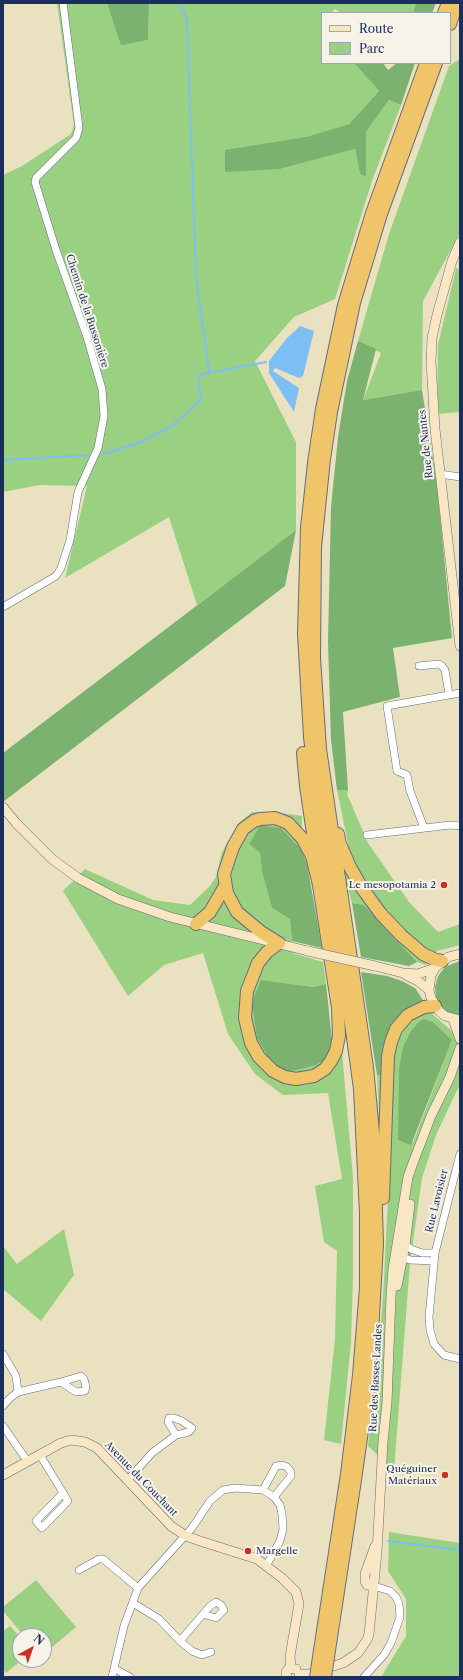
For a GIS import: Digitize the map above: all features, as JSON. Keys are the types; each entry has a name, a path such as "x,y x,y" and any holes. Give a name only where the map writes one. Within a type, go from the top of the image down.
{"highway":[{"path":"451,21 457,3"},
{"path":"325,1677 323,1657 349,1462 362,1346 366,1288 367,1226 366,1174 360,1089 352,1025 315,789 307,702 304,634 307,528 314,463 327,381 344,305 362,243 386,170 426,64"},
{"path":"316,1677 323,1657 356,1480 367,1395 377,1244 374,1143 367,1067 354,971 323,772 315,677 314,579 317,523 331,412 343,349 367,258 396,170 436,64"},
{"path":"307,702 302,713 303,753 306,786 320,880 319,885"},
{"path":"323,772 329,781 340,844 350,867 362,888 381,914 415,948 439,965"},
{"path":"275,818 288,823 302,838 312,856 319,885 339,1020 338,1046 328,1066 318,1074 306,1079 290,1078 273,1071 259,1057 251,1043 245,1018 245,1005 251,980 262,958 279,943 261,932 237,912 229,900 225,886 224,874 226,865 241,832 249,824 260,819 275,818"},
{"path":"196,924 210,912 225,886"},
{"path":"327,936 341,1008 356,1104 362,1114"},
{"path":"377,1244 382,1235 388,1056 390,1042 396,1029 408,1015 424,1007 435,1006"}],"street":[{"name":"Chemin de la Bussonière","path":"3,607 56,576 61,568 70,540 78,492 98,448 104,416 102,389 87,337 56,250 35,182 36,178 76,138 79,128 63,3"},
{"name":"Rue de Nantes","path":"460,242 444,286 432,338 432,389 440,474 458,604 460,646"},
{"path":"440,474 460,477"},
{"path":"419,666 439,664 442,666 445,670 449,695"},
{"path":"424,828 410,791 407,775 397,771 387,706 460,693"},
{"path":"3,807 43,851 64,868 83,881 118,899 143,909 196,924 403,973 418,974 439,965"},
{"path":"367,835 450,825 460,826"},
{"path":"460,954 448,958 439,965 431,975 429,990 435,1006 445,1016 456,1020 460,1039"},
{"path":"403,973 418,981 429,990"},
{"name":"Rue des Basses Landes","path":"374,1586 367,1585 365,1581 365,1574 378,1537 393,1269 408,1177 431,1116 450,1077 460,1048"},
{"path":"390,1329 405,1245 417,1153"},
{"name":"Rue Lavoisier","path":"460,1154 435,1253 429,1317 434,1344 444,1354 460,1359"},
{"path":"400,1229 401,1255 403,1257 410,1260 434,1261"},
{"path":"405,1245 422,1253 435,1253"},
{"path":"3,1354 16,1376 18,1392"},
{"path":"3,1406 18,1392 60,1382"},
{"path":"3,1426 28,1462"},
{"path":"128,1480 152,1453 176,1435"},
{"name":"Avenue du Couchant","path":"3,1475 61,1443 72,1440 85,1442 97,1448 171,1526 186,1536 221,1549 257,1559 291,1585 299,1598 300,1604 290,1656 291,1668"},
{"path":"40,1455 62,1494 68,1501 42,1528 36,1522 62,1494"},
{"path":"263,1490 276,1466 282,1465 287,1467 291,1472 291,1476 274,1497"},
{"path":"112,1677 115,1670 124,1626 138,1588 186,1536 210,1501 223,1490 235,1488 263,1490 274,1497 280,1505 283,1529 280,1541 266,1566"},
{"path":"78,1570 94,1561 104,1559 138,1588"},
{"path":"287,1677 286,1672 291,1668 296,1668 299,1675 309,1674 339,1665 358,1653 367,1640 369,1634 374,1586 390,1591 396,1597 399,1604 400,1617 391,1643 384,1655 364,1677"},
{"path":"133,1603 159,1619 180,1641 197,1654 202,1655 210,1652"},
{"path":"180,1641 203,1614"},
{"path":"115,1670 130,1677"}],"green space":[{"path":"57,3 107,3 122,44 148,40 149,3 416,3 413,12 340,12 335,9 332,12 321,12 321,64 355,64 379,91 349,124 306,137 280,169 355,149 360,174 366,177 366,132 389,100 401,105 372,181 335,299 294,317 255,361 296,442 296,530 197,605 169,517 65,578 87,486 40,485 3,492 3,175 22,166 71,134 74,125"},
{"path":"107,3 149,3 148,40 121,45"},
{"path":"416,3 436,3 432,12 413,12"},
{"path":"460,59 460,233 423,301 422,390 363,400 381,353 358,341 389,234 449,66"},
{"path":"355,64 384,64 388,70 396,64 415,64 401,105 389,100 366,132 366,177 360,174 355,149 280,169 225,172 225,150 306,137 349,124 379,91"},
{"path":"456,268 460,270 460,412 437,414 438,345"},
{"path":"358,341 376,349 363,400 422,390 437,485 452,638 393,648 400,697 343,712 348,790 337,790 331,740 328,641 331,507 338,437 347,381"},
{"path":"296,530 285,586 3,802 3,753"},
{"path":"337,790 348,790 347,794 368,843 409,902 438,932 460,924 460,945 437,951 426,965 417,962 364,905 352,903 342,867 350,853"},
{"path":"252,812 275,812 302,816 301,849 281,828 260,825 249,844 260,853 262,872 272,908 290,919 293,953 323,962 326,984 314,987 261,980 316,1065 342,1052 353,1177 353,1274 351,1342 341,1444 324,1440 335,1339 337,1251 324,1242 315,1186 342,1179 328,1093 283,1095 255,1074 228,1034 203,953 164,965 128,996 63,891 85,869 153,900 190,905 209,887 216,877 222,852 239,823"},
{"path":"260,825 281,828 301,849 307,864 322,948 292,941 290,919 272,908 262,872 260,853 249,844"},
{"path":"352,903 364,905 417,962 409,966 361,957"},
{"path":"460,961 460,1018 450,1015 441,1008 436,998 435,987 438,976 445,967"},
{"path":"361,972 387,976 402,981 415,988 423,1000 409,1007 393,1022 382,1048 381,1075 377,1075"},
{"path":"261,980 314,987 326,984 332,1040 342,1052 316,1065 288,1072 274,1066 257,1038 252,1002"},
{"path":"423,1000 430,1012 453,1032 460,1032 460,1084 436,1135 422,1178 410,1263 394,1470 368,1446 377,1371 383,1297 391,1137 380,1129 377,1075 381,1075 382,1048 393,1022 409,1007","holes":["433,1022 452,1040 412,1145"]},
{"path":"424,1019 433,1022 452,1040 411,1145 398,1140 399,1069 403,1047 411,1031 420,1021"},
{"path":"64,1229 74,1275 41,1321 3,1289 3,1246 17,1264"},
{"path":"389,1532 460,1543 460,1677 381,1677 406,1636 406,1599 388,1571"},
{"path":"36,1580 76,1627 52,1647 52,1628 17,1628 3,1611 3,1607"},
{"path":"10,1626 12,1628 12,1668 6,1673 3,1669 3,1631"}],"water":[{"path":"300,326 314,331 303,376 299,378 275,368 273,371 299,388 294,412 269,373 269,361 287,338"}],"waterway":[{"path":"180,3 187,20 196,277 209,372"},
{"path":"101,455 141,442 172,426 201,400 198,378 202,374 266,362"},
{"path":"3,460 89,455"},
{"path":"388,1541 460,1550"}],"place":[{"name":"Le mesopotamia 2","path":"444,885"},
{"name":"Quéguiner Matériaux","path":"445,1475"},
{"name":"Margelle","path":"248,1551"}]}
